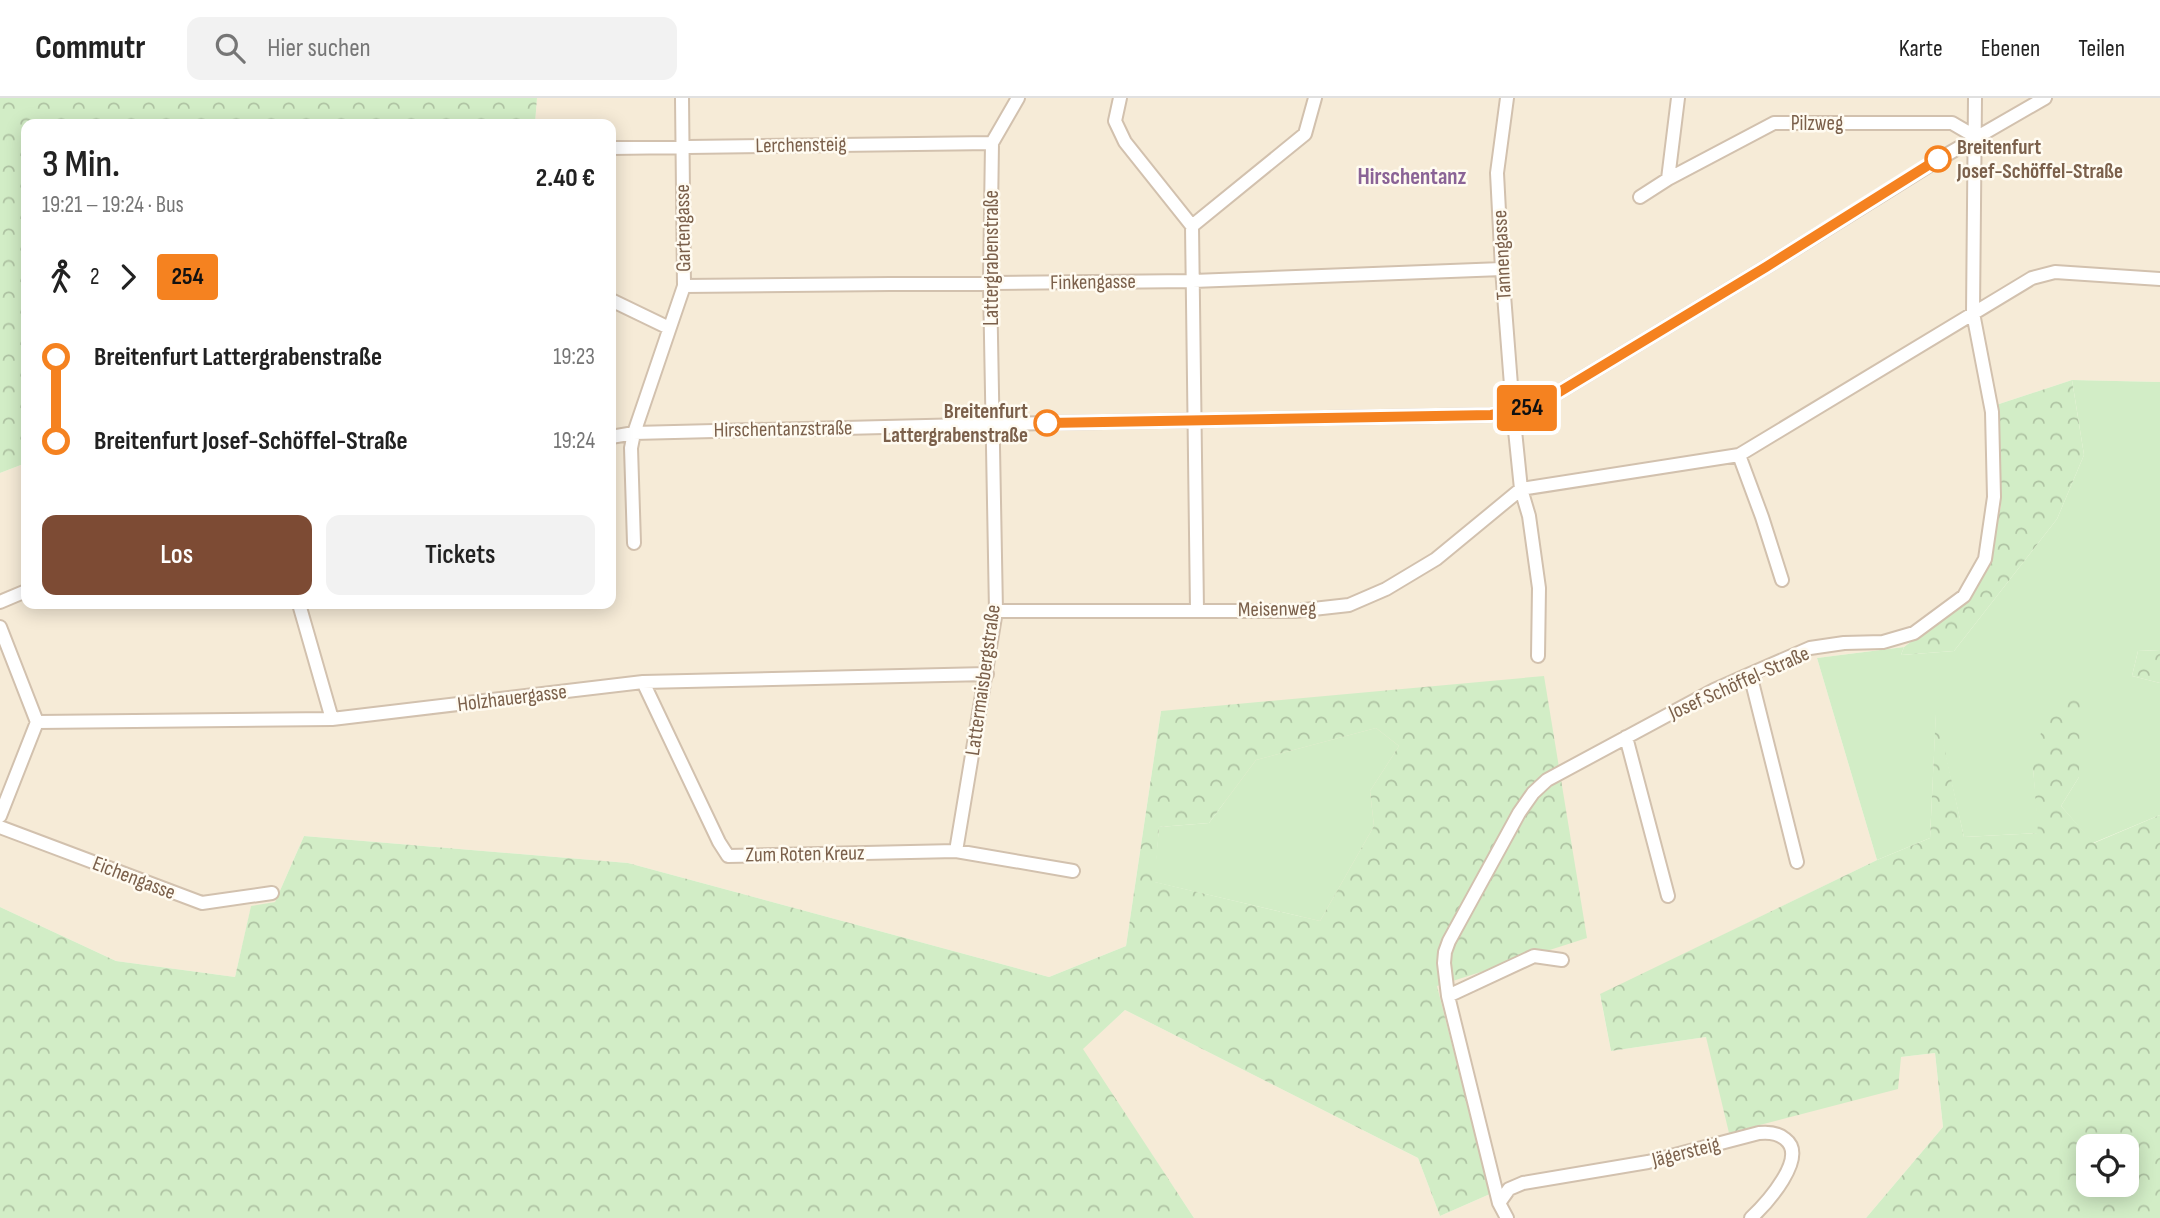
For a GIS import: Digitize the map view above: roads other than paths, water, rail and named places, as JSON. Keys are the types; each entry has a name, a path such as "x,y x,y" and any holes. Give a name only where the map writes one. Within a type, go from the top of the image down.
{"street":[{"name":"Gartengasse","path":"634,433 684,286 682,98"},
{"name":"Lattergrabenstraße","path":"994,424 990,283 992,143 1018,98"},
{"path":"1120,98 1115,121 1125,142 1192,226 1197,610"},
{"path":"1192,226 1305,134 1315,98"},
{"name":"Tannengasse","path":"1507,98 1497,173 1513,411"},
{"path":"1668,179 1678,98"},
{"name":"Josef Schöffel-Straße","path":"1507,1218 1499,1203 1448,996 1444,963 1447,946 1519,813 1533,793 1547,780 1714,690 1810,648 1844,643 1883,642 1914,633 1964,596 1985,559 1994,497 1992,412 1973,313 1975,98"},
{"name":"Hirschentanzstraße","path":"616,436 634,433 994,424 1491,415 1536,406 1976,137 2045,98"},
{"name":"Pilzweg","path":"1640,197 1668,179 1774,123 1952,123 1976,137"},
{"name":"Lerchensteig","path":"616,148 992,143"},
{"name":"Finkengasse","path":"684,286 1193,281 1502,269"},
{"path":"1521,489 1739,455 2032,278 2056,272 2160,279"},
{"path":"616,302 669,328"},
{"path":"1513,411 1521,489 1529,516 1539,588 1538,656"},
{"name":"Lattermaisbergstraße","path":"956,851 996,611 994,424"},
{"path":"634,433 631,448 634,542"},
{"path":"1739,455 1782,580"},
{"name":"Meisenweg","path":"996,611 1295,611 1334,608 1364,600 1436,559 1521,489"},
{"path":"0,602 21,594"},
{"path":"300,609 332,719"},
{"path":"0,627 37,722 0,816"},
{"name":"Holzhauergasse","path":"37,722 332,719 643,682 987,674"},
{"path":"1751,674 1797,862"},
{"name":"Zum Roten Kreuz","path":"643,682 728,856 956,851 1073,871"},
{"path":"1626,737 1668,897"},
{"name":"Eichengasse","path":"0,827 202,903 272,894"},
{"path":"1448,996 1534,956 1562,960"},
{"name":"Jägersteig","path":"1499,1203 1509,1189 1523,1183 1648,1162 1759,1133 1774,1133 1792,1146 1793,1160 1771,1197 1751,1218"}],"place":[{"name":"Breitenfurt Josef-Schöffel-Straße","path":"1938,159"},
{"name":"Breitenfurt Lattergrabenstraße","path":"1047,423"}],"district":[{"name":"Hirschentanz","path":"1412,177"}]}
